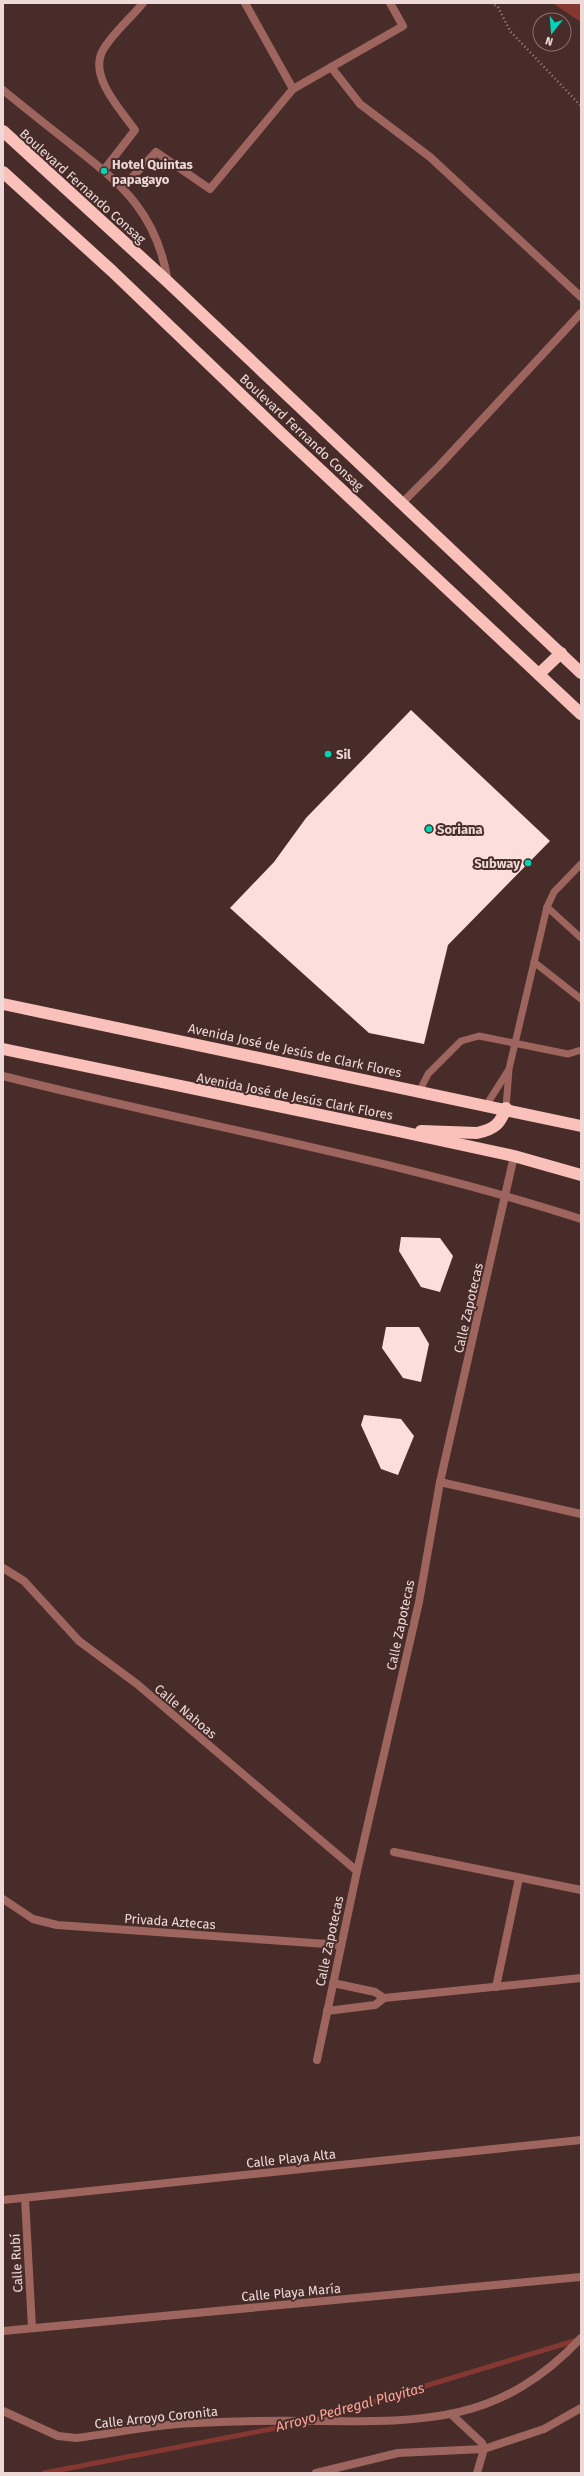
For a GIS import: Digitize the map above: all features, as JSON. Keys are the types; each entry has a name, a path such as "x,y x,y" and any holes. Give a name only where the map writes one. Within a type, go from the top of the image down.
{"highway":[{"name":"Boulevard Fernando Consag","path":"3,131 168,282 581,672"},
{"name":"Boulevard Fernando Consag","path":"3,172 112,271 282,434 581,714"},
{"path":"540,674 560,653"},
{"name":"Avenida José de Jesús de Clark Flores","path":"3,1004 506,1108 581,1126"},
{"name":"Avenida José de Jesús Clark Flores","path":"3,1049 514,1156 581,1175"},
{"path":"398,1131 477,1133 494,1128 501,1122 506,1108"}],"street":[{"path":"104,170 135,130 105,88 100,71 102,51 143,3"},
{"path":"245,3 293,89"},
{"path":"123,187 156,152 210,189 293,89 403,26 390,3"},
{"path":"331,67 360,104 430,157 581,296"},
{"path":"3,90 104,170 123,187 142,212 157,238 164,261 168,282"},
{"path":"402,503 439,466 581,313"},
{"path":"3,1076 106,1102 506,1195 581,1219"},
{"name":"Calle Zapotecas","path":"317,2060 357,1871 419,1602 440,1482 514,1156"},
{"path":"440,1482 581,1514"},
{"name":"Calle Nahoas","path":"3,1568 24,1580 79,1641 137,1684 357,1871"},
{"path":"394,1852 581,1890"},
{"path":"496,1987 519,1878"},
{"name":"Privada Aztecas","path":"3,1899 33,1919 57,1925 341,1945"},
{"path":"327,2011 375,2005 384,1998 581,1978"},
{"path":"333,1983 375,1992 384,1998"},
{"name":"Calle Playa Alta","path":"3,2200 581,2140"},
{"name":"Calle Rubí","path":"25,2198 32,2328"},
{"name":"Calle Playa María","path":"3,2331 581,2277"},
{"name":"Calle Arroyo Coronita","path":"3,2411 58,2436 76,2438 194,2423 390,2422 422,2420 481,2406 512,2393 537,2377 581,2338"},
{"path":"316,2473 398,2453 484,2449 544,2429 581,2408"},
{"path":"451,2414 482,2443 484,2449 477,2473"}],"lane":[{"path":"506,1108 509,1069 547,907 554,892 579,869"},
{"path":"547,907 581,938"},
{"path":"534,962 581,999"},
{"path":"420,1090 428,1074 461,1041 480,1036 568,1054 581,1050"},
{"path":"487,1104 509,1069"}],"path":[{"path":"491,3 498,7 510,31 581,106"}],"shaded area":[{"path":"552,3 581,3 581,22 572,16 572,12 566,12"}],"building":[{"path":"411,710 550,841 448,945 424,1044 369,1033 230,908 274,862 306,818"},
{"path":"401,1237 440,1238 453,1256 440,1292 421,1287 399,1251"},
{"path":"386,1327 419,1327 429,1344 421,1382 403,1378 382,1348"},
{"path":"364,1415 401,1419 414,1436 398,1475 381,1469 361,1425"}],"waterway":[{"name":"Arroyo Pedregal Playitas","path":"316,2419 574,2341"},
{"name":"Arroyo Pedregal Playitas","path":"44,2473 297,2424"}],"place":[{"name":"Hotel Quintas papagayo","path":"104,171"},
{"name":"Sil","path":"328,754"},
{"name":"Soriana","path":"429,829"},
{"name":"Subway","path":"528,863"}]}
